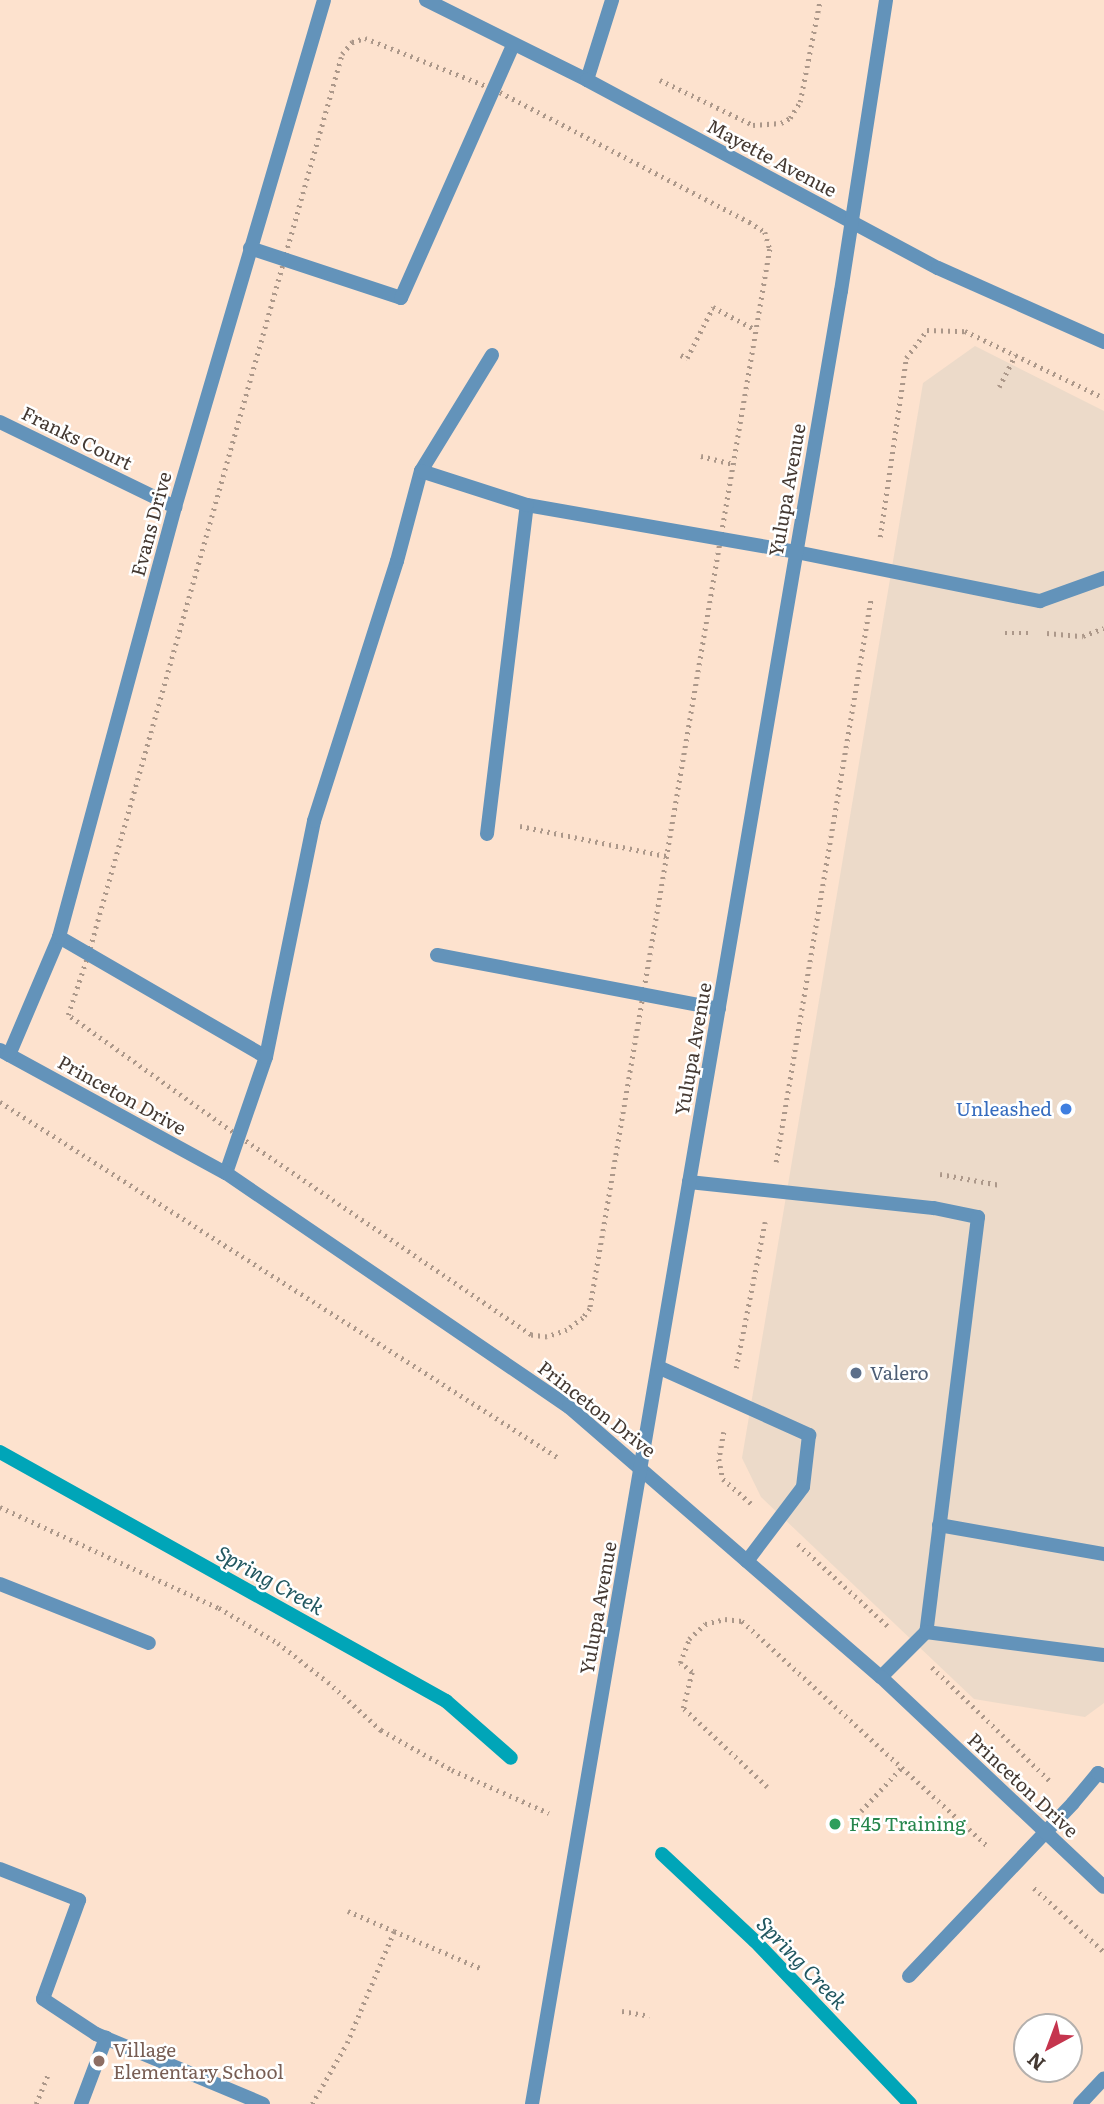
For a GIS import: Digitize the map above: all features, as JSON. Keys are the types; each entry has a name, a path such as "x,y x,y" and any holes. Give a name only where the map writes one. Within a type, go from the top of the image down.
{"street":[{"name":"Evans Drive","path":"5,1053 59,937 175,506 324,0"},
{"name":"Mayette Avenue","path":"426,0 587,80 938,268 1104,342"},
{"path":"587,80 612,0"},
{"name":"Yulupa Avenue","path":"533,2104 852,223 886,0"},
{"path":"250,248 401,298 513,45"},
{"path":"226,1173 266,1057 314,821 397,561 421,471 492,355"},
{"name":"Franks Court","path":"0,422 175,506"},
{"path":"421,471 527,505 796,552 1040,601 1104,578"},
{"path":"488,827 527,505"},
{"path":"59,937 266,1057"},
{"path":"437,956 719,1009"},
{"name":"Princeton Drive","path":"5,1053 226,1173 569,1407 642,1467 881,1677 1104,1887"},
{"path":"689,1182 934,1208 978,1217 926,1632 881,1677"},
{"path":"658,1367 809,1435 803,1487 747,1560"},
{"path":"940,1525 1104,1554"},
{"path":"0,1584 149,1643"},
{"path":"926,1632 1104,1655"},
{"path":"909,1976 1102,1771"},
{"path":"0,1869 79,1900 43,1999 106,2038 263,2104"},
{"path":"81,2104 106,2038"},
{"path":"1080,2104 1104,2078"}],"path":[{"path":"655,78 753,125 781,123 790,118 800,102 820,0"},
{"path":"365,38 494,89 765,232 770,249 590,1308 583,1318 567,1330 547,1337 531,1335 238,1136 68,1015 88,955 282,258 342,54 352,42 365,38"},
{"path":"681,355 687,358 713,307 757,330"},
{"path":"1073,1803 911,1647 723,1479 719,1459 771,1192 876,569 900,384 906,358 919,337 934,328 965,331 1104,398"},
{"path":"999,387 1015,355"},
{"path":"701,456 733,464"},
{"path":"1059,633 1083,636 1104,628"},
{"path":"488,827 666,856"},
{"path":"0,1102 557,1457"},
{"path":"940,1174 1000,1185"},
{"path":"0,1507 219,1608 278,1643 328,1682 381,1730 452,1770 580,1827"},
{"path":"767,1787 683,1708 692,1672 680,1663 689,1639 705,1624 725,1619 742,1621 1104,1952"},
{"path":"861,1811 902,1767"},
{"path":"348,1911 480,1968"},
{"path":"312,2104 347,2043 394,1931"},
{"path":"621,2011 650,2016"},
{"path":"36,2104 48,2074"}],"shaded area":[{"path":"975,346 1104,411 1104,1703 1085,1717 974,1699 761,1497 742,1458 923,383"}],"waterway":[{"name":"Spring Creek","path":"0,1452 446,1701 511,1758"},
{"name":"Spring Creek","path":"662,1854 755,1941 910,2104"}],"place":[{"name":"Unleashed","path":"1066,1109"},
{"name":"Valero","path":"856,1373"},
{"name":"F45 Training","path":"835,1824"},
{"name":"Village Elementary School","path":"99,2061"}]}
